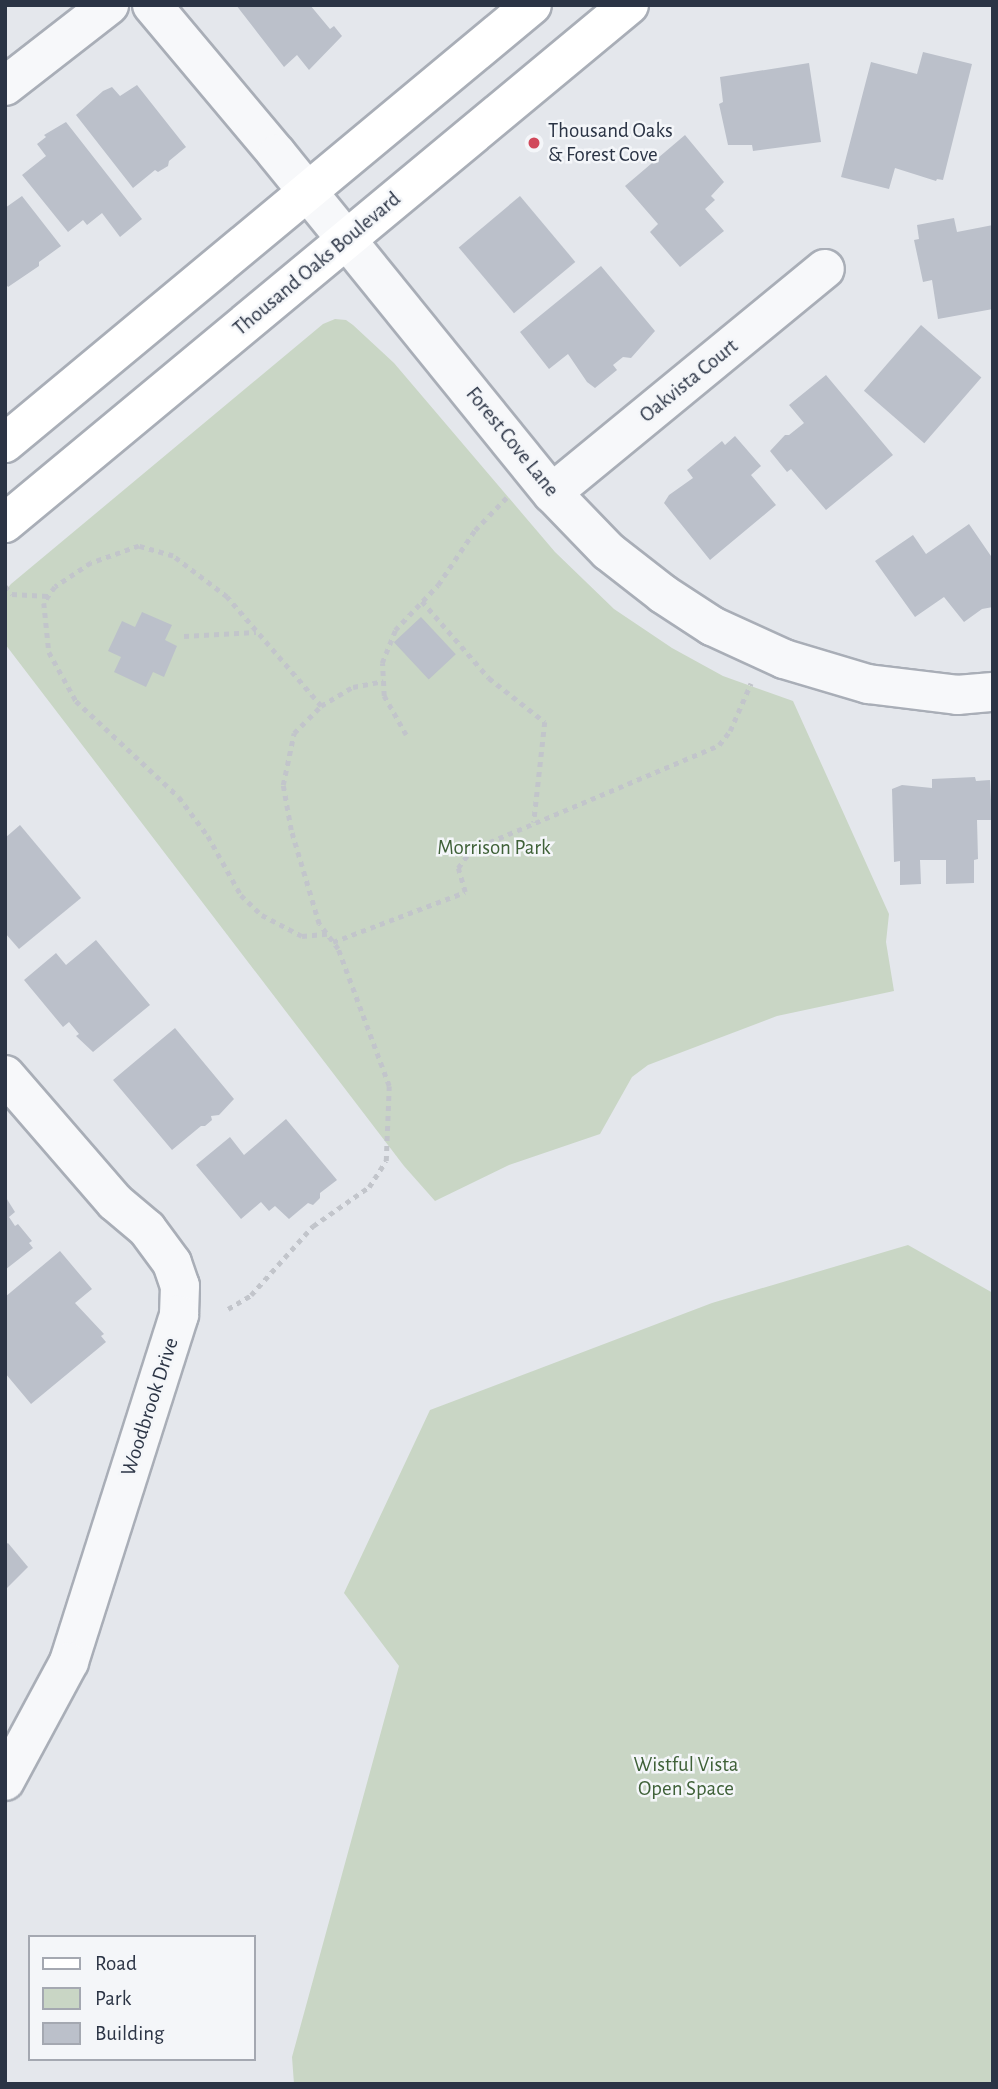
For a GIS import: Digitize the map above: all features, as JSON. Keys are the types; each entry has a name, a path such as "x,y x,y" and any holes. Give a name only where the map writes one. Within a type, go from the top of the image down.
{"main road":[{"path":"5,443 532,5"},
{"name":"Thousand Oaks Boulevard","path":"5,523 629,5"}],"street":[{"path":"5,86 109,5"},
{"name":"Forest Cove Lane","path":"152,5 347,239 552,493 608,551 663,594 712,626 784,659 868,684 957,695 993,692"},
{"name":"Oakvista Court","path":"552,493 825,269"},
{"name":"Woodbrook Drive","path":"5,1075 115,1202 147,1229 172,1264 180,1286 179,1315 69,1662 11,1759"}],"path":[{"path":"407,735 384,696 382,663 395,630 438,585 475,530 511,492"},
{"path":"321,706 227,597 173,556 139,547 91,563 55,587 44,603 48,652 76,701 179,797 208,836 241,895 262,915 302,936 327,934"},
{"path":"5,586 12,594 49,596"},
{"path":"422,601 489,678 545,722 534,822"},
{"path":"184,636 257,632"},
{"path":"228,1309 251,1294 313,1226 369,1187 386,1161 389,1086 338,949 319,924 291,830 283,785 294,733 321,706 353,687 383,681"},
{"path":"332,942 465,892 458,868 471,850 719,745 730,731 752,682"}],"green space":[{"name":"Morrison Park","path":"335,319 346,320 353,325 394,363 555,552 614,609 672,648 723,676 793,701 889,914 886,942 894,991 777,1016 648,1065 632,1077 600,1134 509,1165 435,1201 404,1166 5,644 5,591 11,584 323,324"},
{"name":"Wistful Vista Open Space","path":"908,1245 993,1293 993,2084 294,2084 292,2057 399,1666 344,1593 430,1410 712,1303"}],"building":[{"path":"236,5 310,5 330,29 334,26 342,36 309,70 297,55 284,67"},
{"path":"923,52 972,64 943,180 936,181 895,168 889,189 841,177 871,62 917,74"},
{"path":"809,63 821,142 753,151 752,145 728,145 719,104 723,102 720,77"},
{"path":"137,85 186,147 169,161 168,166 158,172 155,170 133,188 76,115 103,91 112,87 120,96"},
{"path":"66,122 142,219 120,237 102,213 87,225 83,220 68,232 22,175 46,156 37,144 46,137 44,135"},
{"path":"685,135 724,182 711,196 715,200 705,209 724,231 680,267 650,232 658,224 625,186"},
{"path":"22,196 61,246 39,262 39,266 8,287 5,283 5,208"},
{"path":"520,196 575,262 514,313 459,247"},
{"path":"954,218 957,232 993,225 993,309 938,319 932,280 923,282 914,240 919,239 917,225"},
{"path":"601,266 655,331 631,358 623,357 613,365 617,370 595,388 587,382 568,354 549,369 520,332"},
{"path":"921,325 981,377 924,443 864,391"},
{"path":"826,375 893,455 826,510 791,469 787,472 770,451 785,435 789,435 804,423 789,405"},
{"path":"735,436 761,466 751,475 776,505 710,560 664,503 669,495 693,478 687,470 722,441 725,445"},
{"path":"969,524 993,559 993,607 982,609 964,622 944,597 915,617 875,561 913,535 926,554"},
{"path":"142,612 172,625 165,640 177,646 164,677 153,672 146,687 114,672 121,657 108,651 122,621 135,627"},
{"path":"421,617 456,654 429,680 394,642"},
{"path":"975,777 976,781 990,780 992,820 977,820 978,859 974,860 974,883 946,884 946,860 920,860 921,884 900,885 900,861 894,862 892,789 902,785 932,788 932,779"},
{"path":"20,825 81,898 19,949 5,933 5,838"},
{"path":"96,940 150,1005 93,1052 76,1036 79,1034 69,1022 63,1027 24,980 56,953 66,965"},
{"path":"175,1028 234,1099 219,1115 211,1116 212,1120 172,1150 113,1080"},
{"path":"286,1119 337,1180 320,1193 320,1198 313,1205 308,1203 289,1219 275,1206 269,1211 261,1202 241,1219 196,1165 230,1137 244,1155"},
{"path":"5,1196 15,1212 9,1217 32,1241 29,1243 33,1248 5,1270"},
{"path":"60,1251 92,1289 75,1303 104,1334 101,1336 106,1342 31,1404 5,1373 5,1297"},
{"path":"8,1543 28,1567 5,1590 5,1545"}],"place":[{"name":"Thousand Oaks & Forest Cove","path":"534,143"}]}
